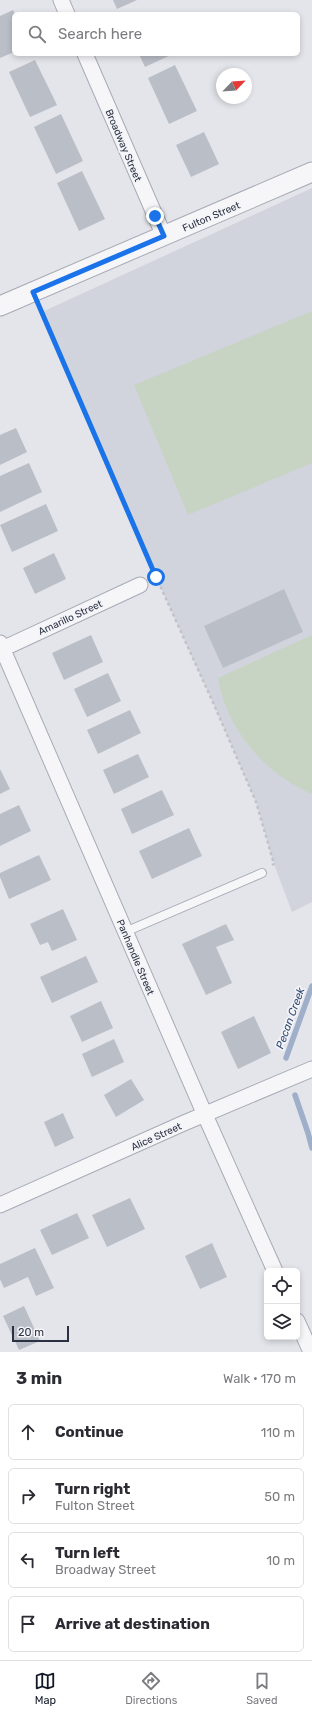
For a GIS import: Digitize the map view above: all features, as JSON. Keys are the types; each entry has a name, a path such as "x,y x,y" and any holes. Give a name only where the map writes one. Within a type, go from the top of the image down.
{"street":[{"path":"61,0 67,12"},
{"name":"Broadway Street","path":"86,56 164,236"},
{"name":"Fulton Street","path":"0,306 312,172"},
{"name":"Amarillo Street","path":"1,647 140,585"},
{"name":"Panhandle Street","path":"1,647 205,1115 274,1268"},
{"name":"Alice Street","path":"0,1205 312,1069"},
{"path":"300,1328 311,1352"}],"lane":[{"path":"125,932 262,873"}],"path":[{"path":"33,292 156,577 256,802 274,864 262,873"}],"shaded area":[{"path":"312,188 312,902 292,912 274,864 256,802 156,577 42,312"}],"green space":[{"path":"312,311 312,463 188,515 134,385"},
{"path":"312,635 312,794 279,775 250,748 229,715 222,697 218,678"}],"building":[{"path":"113,0 137,0 117,9"},
{"path":"13,10 14,12 12,12 12,53 0,58 0,16"},
{"path":"140,56 169,56 145,67"},
{"path":"35,60 57,105 30,117 9,72"},
{"path":"175,65 197,111 169,124 148,78"},
{"path":"61,114 83,161 56,174 34,127"},
{"path":"204,132 219,164 191,177 176,145"},
{"path":"82,171 105,219 79,231 57,183"},
{"path":"16,428 27,452 0,465 0,435"},
{"path":"29,463 42,492 0,512 0,476"},
{"path":"46,504 58,531 12,552 0,525"},
{"path":"54,553 66,579 35,594 23,568"},
{"path":"284,589 303,632 223,668 204,626"},
{"path":"91,635 103,662 64,680 52,653"},
{"path":"108,673 121,701 87,717 74,689"},
{"path":"130,710 141,733 98,754 87,730"},
{"path":"138,754 149,777 114,794 103,770"},
{"path":"0,769 10,789 0,794"},
{"path":"162,790 174,815 132,834 121,809"},
{"path":"19,805 31,831 0,846 0,814"},
{"path":"189,828 202,856 152,879 139,851"},
{"path":"39,855 51,880 9,899 0,877 0,873"},
{"path":"63,909 77,940 52,951 48,942 40,945 30,924"},
{"path":"226,924 234,940 216,947 232,983 206,995 182,944"},
{"path":"86,956 98,982 52,1003 40,977"},
{"path":"101,1001 113,1028 82,1042 70,1016"},
{"path":"254,1016 271,1053 238,1069 221,1032"},
{"path":"114,1039 124,1062 92,1077 82,1054"},
{"path":"131,1079 144,1100 116,1117 104,1095"},
{"path":"63,1113 74,1138 55,1147 44,1122"},
{"path":"130,1198 145,1229 107,1247 92,1215"},
{"path":"77,1213 89,1238 52,1255 40,1230"},
{"path":"212,1243 227,1277 200,1289 185,1256"},
{"path":"35,1248 54,1288 36,1296 28,1277 4,1288 0,1279 0,1264"},
{"path":"24,1306 40,1341 19,1350 3,1316"}],"waterway":[{"name":"Pecan Creek","path":"286,1058 312,986"},
{"name":"Pecan Creek","path":"295,1095 312,1148"}],"route":[{"path":"155,216 164,236 33,292 156,577"}]}
